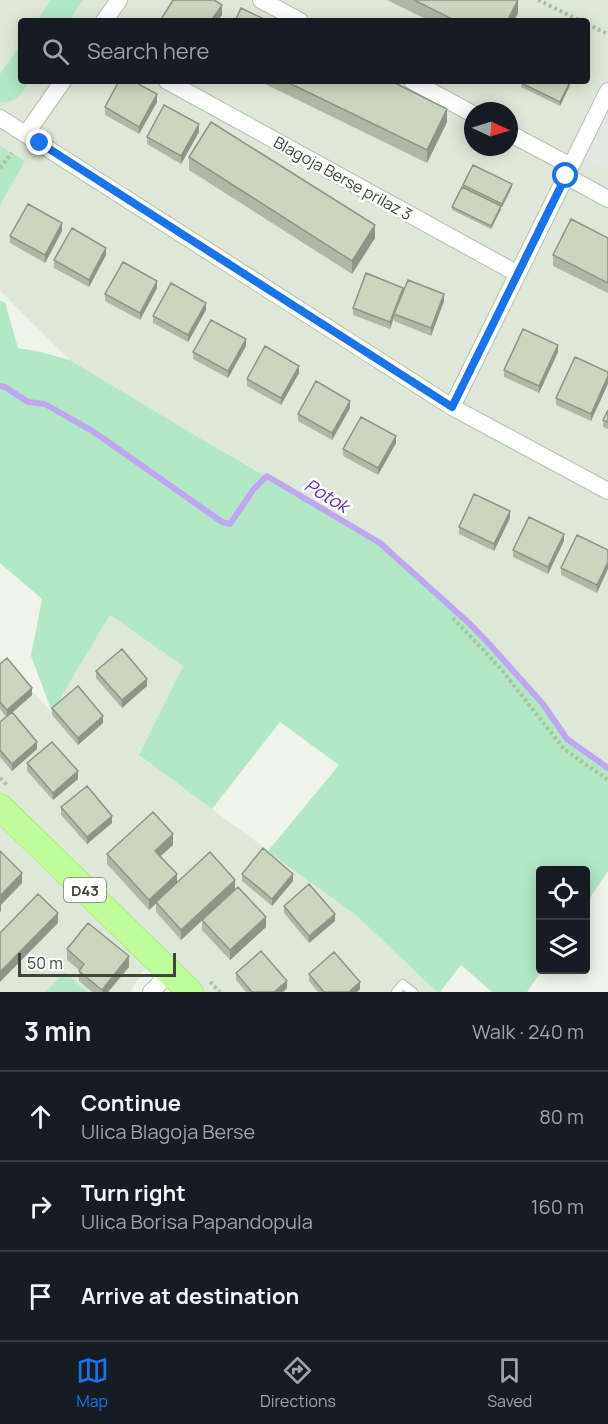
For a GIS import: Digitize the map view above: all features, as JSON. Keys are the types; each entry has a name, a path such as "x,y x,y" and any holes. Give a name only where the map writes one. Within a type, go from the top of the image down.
{"main road":[{"name":"D43","path":"0,807 190,992"}],"street":[{"path":"106,18 119,0"},
{"path":"261,0 294,18"},
{"path":"26,134 61,84"},
{"name":"Blagoja Berse prilaz 3","path":"172,84 518,274"},
{"path":"418,84 464,109"},
{"path":"452,407 608,91"},
{"path":"0,118 452,407 608,491"},
{"path":"518,139 608,199"},
{"path":"151,992 170,973"}],"lane":[{"path":"396,992 403,984 413,992"}],"path":[{"path":"538,0 575,18"},
{"path":"590,25 608,34"},
{"path":"0,168 12,153"},
{"path":"453,618 501,669 564,748 608,780"}],"shaded area":[{"path":"0,0 608,0 608,767 567,739 543,704 491,646 287,488 70,360 0,291"},
{"path":"608,91 608,171 577,155"},
{"path":"110,615 183,666 140,756 357,916 437,992 176,992 153,956 130,992 87,992 65,972 45,992 0,992 0,658 52,712"}],"green space":[{"path":"51,0 83,0 71,18 39,18"},
{"path":"18,48 18,84 28,84 21,93 10,101 0,102 0,74"},
{"path":"0,146 25,161 0,205"},
{"path":"0,301 5,302 18,348 70,360 380,543 471,625 543,704 567,739 608,768 608,871 590,898 590,866 536,866 536,974 539,974 527,992 492,992 461,965 440,992 437,992 357,916 268,851 339,765 280,722 212,809 139,755 183,666 110,615 52,712 31,656 42,599 0,563"},
{"path":"65,972 87,992 45,992"}],"building":[{"path":"173,0 214,0 222,5 213,18 162,18"},
{"path":"414,0 518,0 509,18 450,18"},
{"path":"241,8 262,18 236,18"},
{"path":"117,84 139,84 157,94 139,127 105,107"},
{"path":"291,84 397,84 447,109 427,150"},
{"path":"523,84 569,84 560,102"},
{"path":"164,105 199,124 181,156 147,137"},
{"path":"211,122 375,225 352,261 189,157"},
{"path":"473,165 512,184 502,204 463,185"},
{"path":"462,187 501,206 491,226 452,207"},
{"path":"28,204 62,223 45,255 10,236"},
{"path":"571,219 608,238 608,283 553,255"},
{"path":"72,228 106,248 89,280 54,260"},
{"path":"123,262 157,281 140,313 105,294"},
{"path":"366,273 403,288 390,322 353,308"},
{"path":"408,280 444,294 431,328 394,314"},
{"path":"171,283 206,303 188,335 153,316"},
{"path":"211,320 246,339 228,371 193,352"},
{"path":"523,329 558,345 539,386 504,370"},
{"path":"265,346 299,366 281,398 247,379"},
{"path":"575,357 608,372 591,414 556,398"},
{"path":"316,381 350,401 332,433 298,414"},
{"path":"608,410 608,422 603,420"},
{"path":"361,417 396,436 378,468 343,449"},
{"path":"474,494 510,511 494,544 459,527"},
{"path":"529,517 564,534 548,567 513,550"},
{"path":"577,535 608,550 608,562 597,585 561,568"},
{"path":"122,649 147,679 122,700 96,671"},
{"path":"7,658 32,688 7,710 0,702 0,664"},
{"path":"78,686 103,716 78,738 52,708"},
{"path":"12,712 37,742 12,764 0,750 0,722"},
{"path":"52,742 78,771 53,793 27,763"},
{"path":"87,786 112,816 87,837 61,807"},
{"path":"153,812 173,834 155,851 177,874 149,900 107,854"},
{"path":"263,848 293,874 272,899 242,874"},
{"path":"0,851 22,873 0,896"},
{"path":"210,852 235,880 181,930 156,902"},
{"path":"309,884 335,914 309,936 284,906"},
{"path":"238,887 266,917 230,950 202,920"},
{"path":"38,894 58,913 0,972 0,933"},
{"path":"88,923 129,956 102,990 79,971 84,964 67,949"},
{"path":"261,951 287,981 274,992 252,992 236,973"},
{"path":"334,952 360,982 349,992 324,992 309,974"}],"waterway":[{"name":"Potok","path":"0,386 28,402 45,404 94,432 222,522 230,524 253,490 267,476 380,543 471,625 543,704 567,739 608,768"}],"route":[{"path":"40,143 452,407 566,176"}]}
